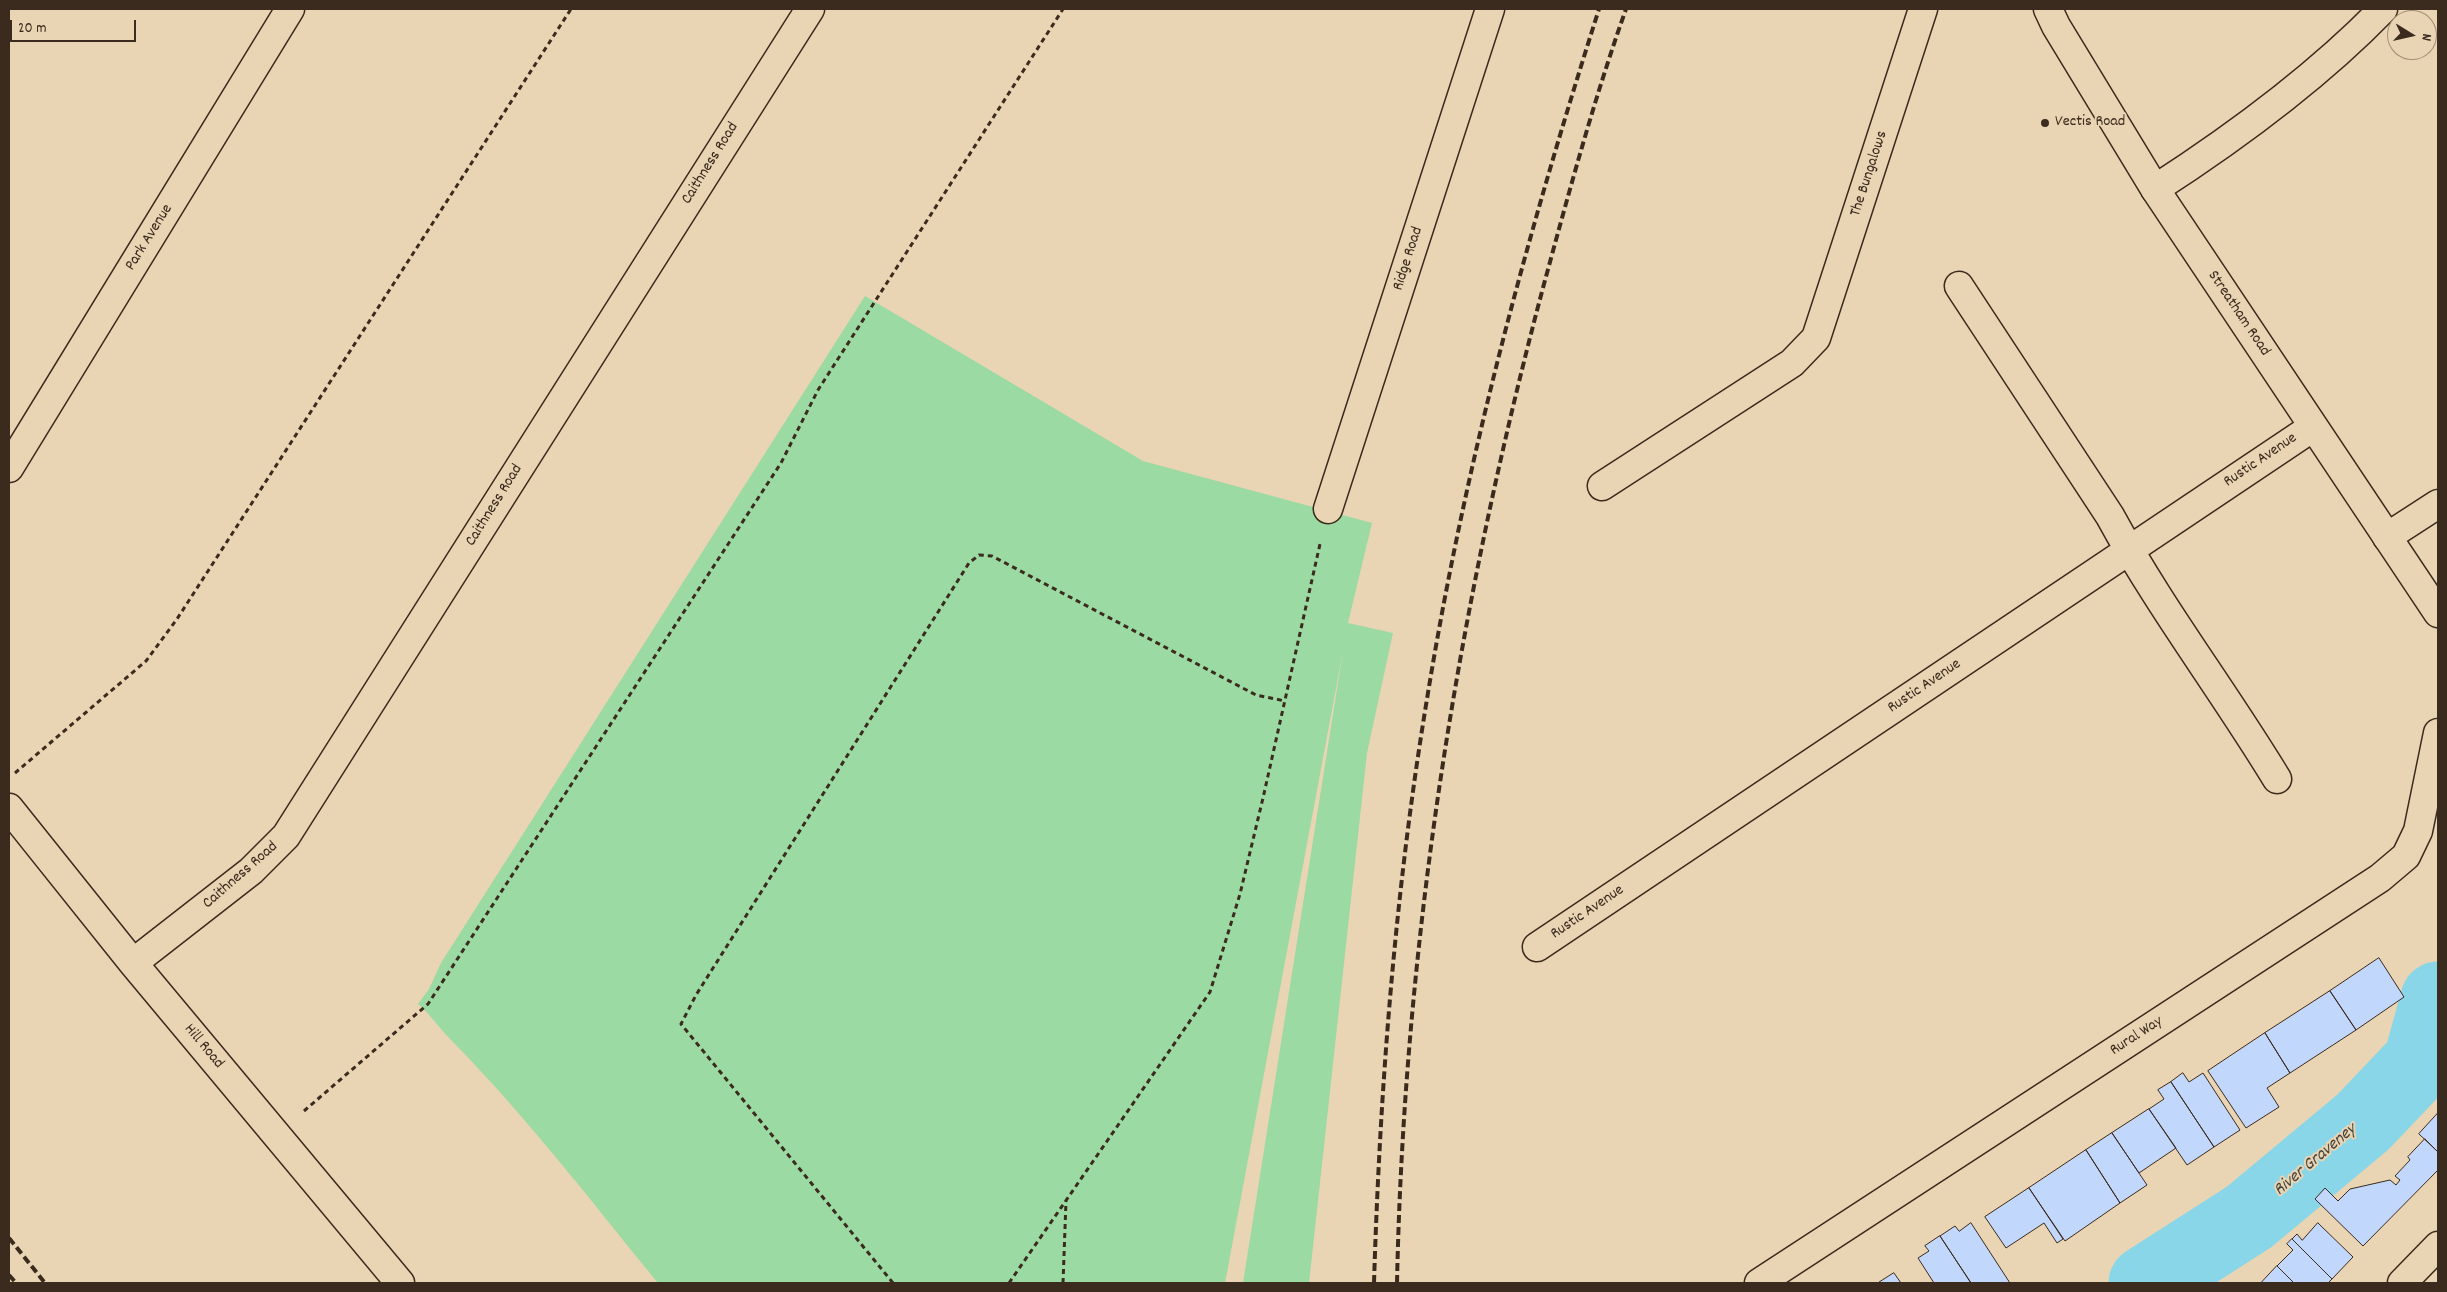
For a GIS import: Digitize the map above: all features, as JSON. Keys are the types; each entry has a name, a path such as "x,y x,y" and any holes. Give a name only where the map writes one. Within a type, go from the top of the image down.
{"street":[{"name":"Park Avenue","path":"9,468 290,9"},
{"name":"Caithness Road","path":"133,963 251,872 286,836 810,9"},
{"name":"Ridge Road","path":"1328,509 1490,9"},
{"name":"The Bungalows","path":"1602,486 1792,362 1816,338 1923,9"},
{"name":"Streatham Road","path":"2048,9 2056,26 2155,189 2438,613"},
{"path":"2155,189 2213,151 2349,44 2383,9"},
{"path":"1959,286 2110,516 2128,550 2240,718 2277,779"},
{"name":"Rustic Avenue","path":"1537,947 2313,427"},
{"path":"2386,537 2438,504"},
{"name":"Rural Way","path":"1759,1283 2380,878 2406,856 2418,831 2438,733"},
{"name":"Hill Road","path":"9,808 133,963 400,1283"},
{"path":"2402,1283 2438,1246"}],"path":[{"path":"9,778 146,661 176,619 571,9"},
{"path":"277,1135 428,1004 782,463 818,390 1063,9"},
{"path":"1009,1283 1210,992 1240,894 1328,509"},
{"path":"893,1283 681,1024 696,996 969,563 979,554 992,556 1256,695 1285,701"},
{"path":"1063,1283 1066,1200"}],"green space":[{"path":"865,296 1143,461 1372,523 1348,623 1393,633 1367,753 1309,1283 1243,1283 1343,651 1225,1283 658,1283 506,1098 418,1004 429,989 441,963"}],"building":[{"path":"2379,958 2404,997 2356,1030 2330,991"},
{"path":"2330,991 2356,1030 2290,1073 2265,1033"},
{"path":"2265,1033 2290,1073 2267,1088 2279,1107 2246,1128 2208,1071"},
{"path":"2183,1073 2189,1082 2203,1073 2240,1130 2214,1147 2171,1082"},
{"path":"2171,1082 2214,1147 2187,1165 2149,1109 2164,1099 2158,1090"},
{"path":"2149,1109 2176,1148 2139,1173 2112,1133"},
{"path":"2438,1113 2438,1152 2419,1134"},
{"path":"2112,1133 2147,1185 2120,1203 2086,1150"},
{"path":"2425,1139 2438,1152 2438,1170 2363,1246 2315,1199 2325,1188 2338,1201 2350,1189 2390,1180 2396,1185 2400,1180 2395,1176 2410,1160 2408,1157"},
{"path":"2086,1150 2120,1203 2065,1241 2029,1188"},
{"path":"2029,1188 2063,1239 2057,1243 2044,1223 2006,1248 1985,1217"},
{"path":"1971,1223 2010,1283 1971,1283 1940,1236 1955,1226 1959,1231"},
{"path":"2318,1223 2353,1257 2332,1279 2292,1239 2297,1234 2302,1240"},
{"path":"1940,1236 1971,1283 1934,1283 1918,1258 1929,1251 1925,1246"},
{"path":"2292,1239 2332,1279 2328,1283 2294,1283 2277,1266 2293,1250 2287,1244"},
{"path":"2277,1266 2294,1283 2261,1283"},
{"path":"1894,1273 1901,1283 1878,1283"}],"waterway":[{"name":"River Graveney","path":"2146,1283 2249,1217 2363,1122 2421,1061 2438,999"}],"railway":[{"path":"1374,1283 1380,1136 1398,917 1416,771 1442,611 1479,437 1500,351 1547,179 1599,9"},
{"path":"1397,1283 1402,1157 1411,1031 1440,779 1461,654 1485,530 1544,284 1572,180 1626,9"},
{"path":"9,1238 45,1283"},
{"path":"9,1275 16,1283"}],"place":[{"name":"Vectis Road","path":"2045,123"}]}
